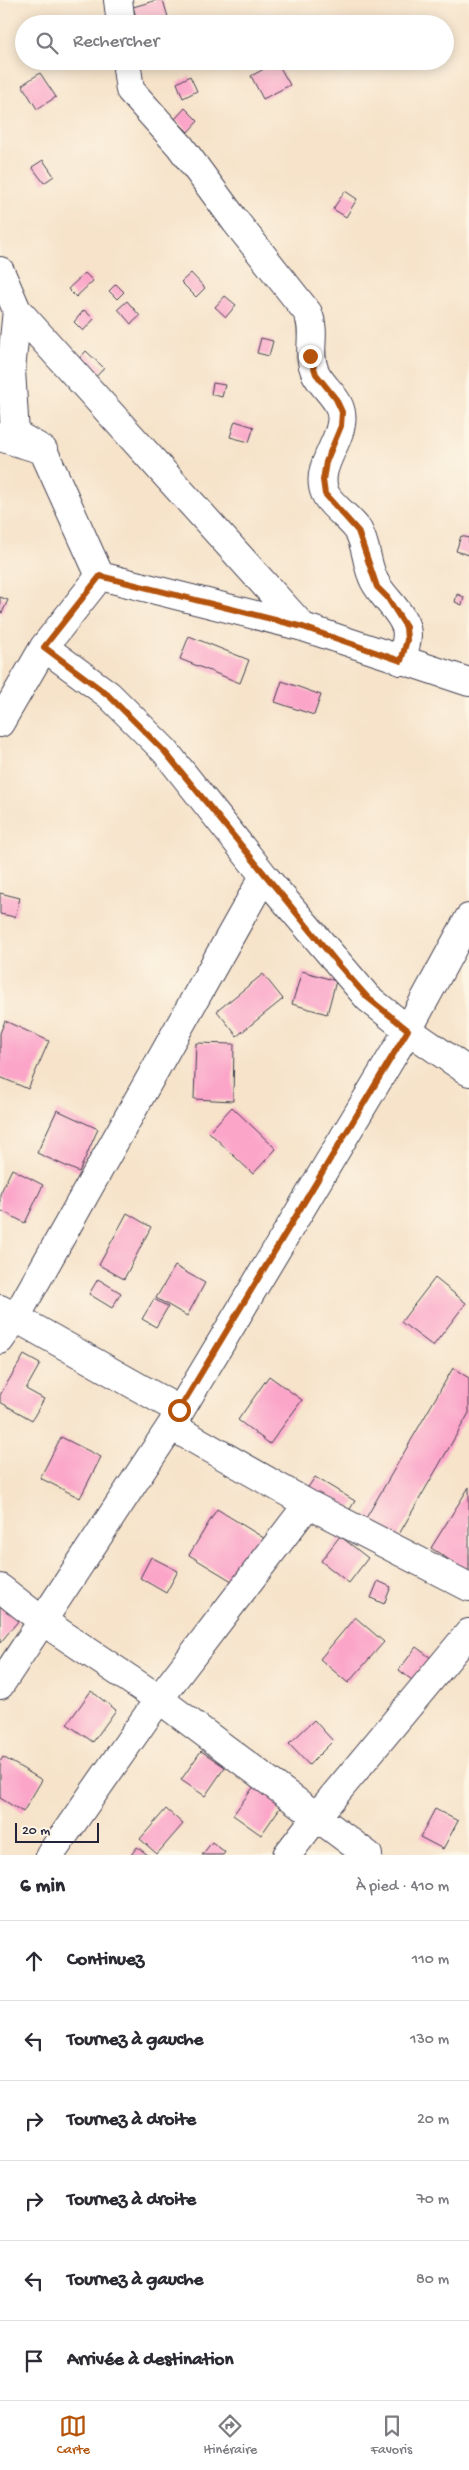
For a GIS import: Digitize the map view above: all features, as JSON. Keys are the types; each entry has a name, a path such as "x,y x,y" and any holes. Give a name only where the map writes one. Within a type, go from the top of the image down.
{"street":[{"path":"118,0 120,15"},
{"path":"127,70 130,90 180,146 236,222 308,313 313,326 310,356 316,374 336,399 342,412 341,426 326,462 323,480 325,494 358,531 377,587 387,597 406,627 407,640 401,661"},
{"path":"0,271 17,310 303,627"},
{"path":"17,310 12,370 15,434 43,450 100,576"},
{"path":"0,437 43,450"},
{"path":"100,576 303,627 469,682"},
{"path":"0,723 44,647 100,576"},
{"path":"44,647 108,695 165,752 264,876 368,998 408,1030 469,1072"},
{"path":"0,1340 8,1313 264,876"},
{"path":"0,1685 175,1418 408,1030 469,918"},
{"path":"8,1313 308,1504 469,1587"},
{"path":"50,1855 159,1699 308,1504"},
{"path":"0,1588 41,1620 159,1699 368,1855"},
{"path":"287,1855 316,1816 469,1632"}],"building":[{"path":"163,0 167,15 135,15 133,7"},
{"path":"262,70 282,70 290,85 263,99 251,76"},
{"path":"40,73 56,97 37,109 22,85"},
{"path":"190,76 197,91 183,98 177,83"},
{"path":"185,108 198,121 188,132 175,119"},
{"path":"43,160 54,176 44,183 32,167"},
{"path":"345,191 357,199 346,217 333,209"},
{"path":"85,273 93,281 76,297 68,289"},
{"path":"191,273 205,288 196,297 181,282"},
{"path":"116,284 124,292 117,299 109,291"},
{"path":"225,296 236,305 226,317 215,307"},
{"path":"127,301 140,316 131,324 118,309"},
{"path":"84,310 94,319 83,331 74,322"},
{"path":"261,338 273,341 269,356 257,353"},
{"path":"86,351 104,368 94,379 76,362"},
{"path":"213,383 225,385 222,397 211,394"},
{"path":"235,421 254,427 249,442 230,437"},
{"path":"461,536 469,538 469,555 456,551"},
{"path":"457,594 464,597 462,605 455,602"},
{"path":"0,597 8,600 2,613 0,612"},
{"path":"189,636 249,660 240,683 180,659"},
{"path":"282,681 321,695 314,715 275,702"},
{"path":"0,893 20,898 15,917 0,914"},
{"path":"302,971 336,981 327,1014 292,1004"},
{"path":"263,974 283,999 237,1036 217,1011"},
{"path":"5,1021 49,1041 28,1089 0,1077 0,1033"},
{"path":"196,1043 234,1044 233,1101 194,1099"},
{"path":"232,1107 276,1149 253,1174 209,1132"},
{"path":"57,1110 98,1129 79,1172 37,1153"},
{"path":"12,1169 43,1185 25,1223 0,1210 0,1194"},
{"path":"127,1213 151,1227 124,1279 99,1265"},
{"path":"175,1266 205,1283 187,1316 156,1298"},
{"path":"435,1278 466,1303 433,1346 401,1322"},
{"path":"98,1279 121,1293 112,1308 89,1294"},
{"path":"154,1299 168,1307 156,1327 142,1319"},
{"path":"24,1355 40,1364 26,1389 44,1399 32,1420 0,1402 0,1395"},
{"path":"453,1368 469,1378 469,1413 394,1543 362,1525"},
{"path":"269,1376 302,1400 270,1444 238,1420"},
{"path":"61,1437 101,1457 80,1498 40,1478"},
{"path":"315,1477 355,1501 347,1514 307,1489"},
{"path":"469,1487 469,1571 468,1572 431,1548"},
{"path":"217,1509 267,1540 240,1586 189,1555"},
{"path":"340,1536 368,1558 349,1583 321,1561"},
{"path":"151,1557 178,1571 166,1593 140,1578"},
{"path":"378,1581 391,1587 384,1604 371,1598"},
{"path":"0,1605 19,1620 0,1643"},
{"path":"355,1617 384,1642 348,1683 320,1659"},
{"path":"416,1647 435,1661 417,1684 399,1670"},
{"path":"91,1691 116,1710 93,1742 67,1724"},
{"path":"314,1720 333,1741 309,1765 289,1744"},
{"path":"201,1751 225,1767 205,1796 181,1780"},
{"path":"3,1757 42,1780 23,1812 0,1798 0,1762"},
{"path":"257,1782 284,1802 261,1835 233,1815"},
{"path":"166,1809 183,1824 157,1854 140,1839"},
{"path":"435,1809 458,1821 443,1849 420,1837"},
{"path":"212,1842 225,1852 223,1855 202,1855"},
{"path":"137,1847 148,1855 131,1855"}],"route":[{"path":"179,1410 408,1030 368,998 338,964 264,876 165,752 108,695 44,647 100,576 303,627 401,661 407,640 406,627 387,597 377,587 358,531 325,494 323,480 326,462 341,426 342,412 336,399 316,374 310,356"}]}
